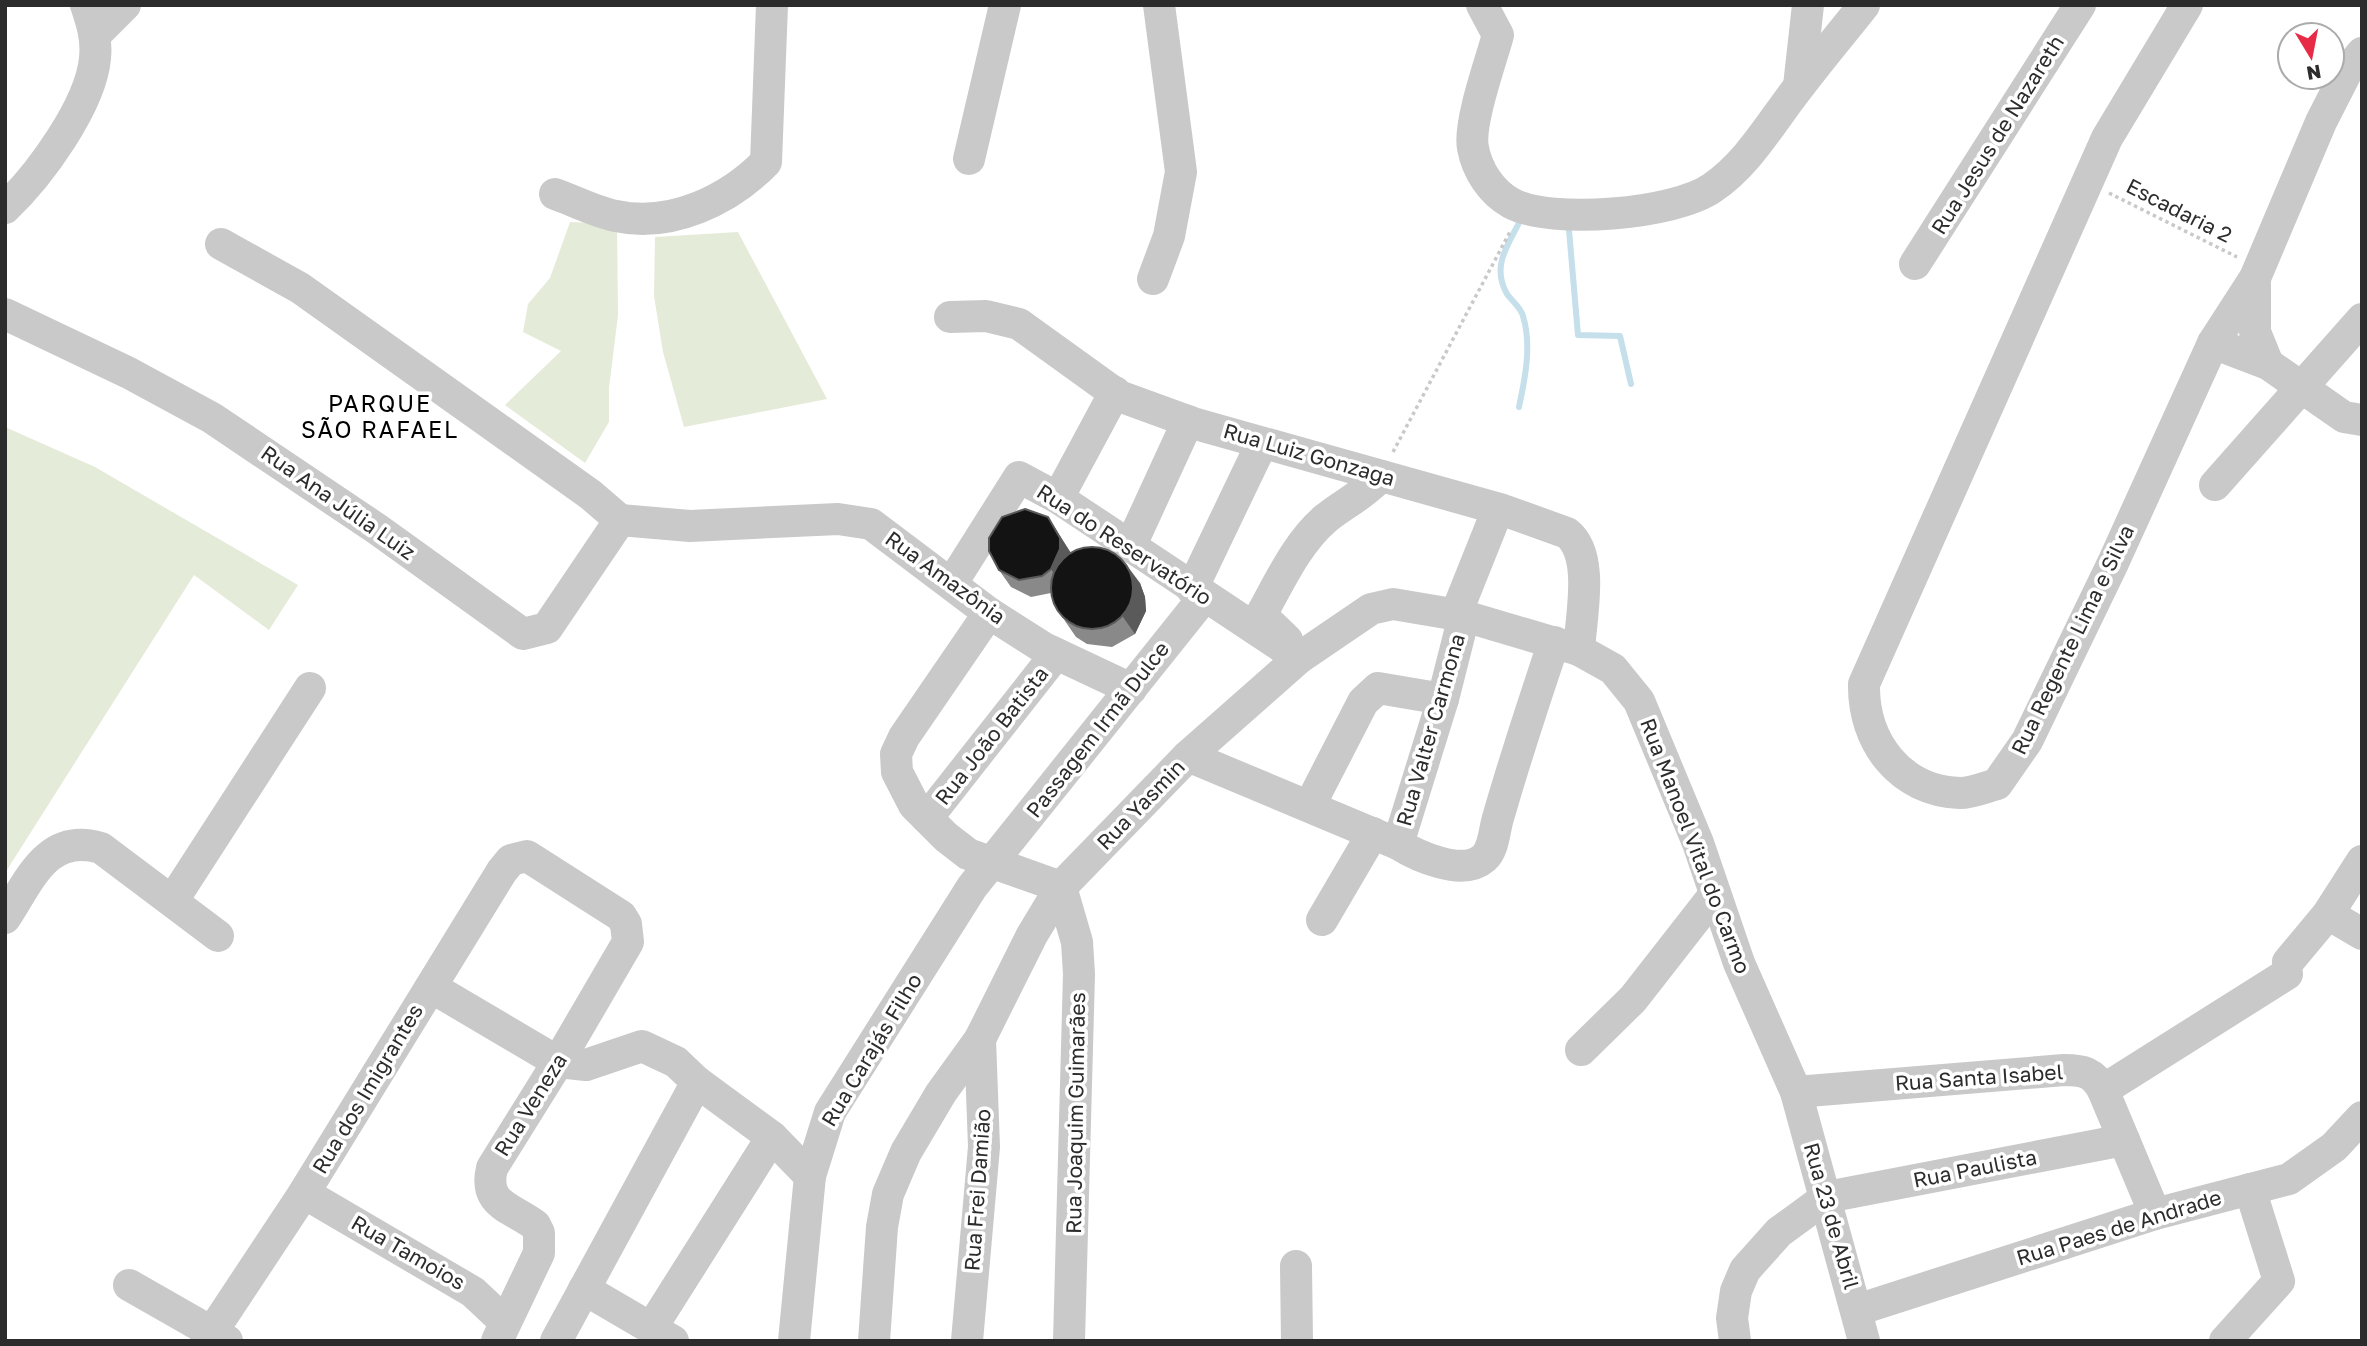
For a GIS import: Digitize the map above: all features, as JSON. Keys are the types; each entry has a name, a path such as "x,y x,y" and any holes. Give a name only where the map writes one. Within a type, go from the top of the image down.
{"street":[{"path":"5,208 34,180 68,126 86,89 95,60 91,20 125,5"},
{"path":"555,194 615,216 649,220 713,202 748,180 766,162 772,5"},
{"path":"969,159 1005,5"},
{"path":"1153,279 1169,236 1181,172 1158,5"},
{"path":"1482,5 1502,20 1475,120 1472,146 1484,178 1511,203 1545,213 1643,209 1675,203 1710,190 1738,167 1864,5"},
{"path":"1799,86 1808,5"},
{"name":"Rua Jesus de Nazareth","path":"1915,264 2080,5"},
{"name":"Rua Regente Lima e Silva","path":"2187,5 2107,138 1864,684 1864,710 1874,741 1896,766 1927,787 1962,793 1997,784 2027,741 2113,563 2213,343 2256,273 2321,121 2347,71 2362,53"},
{"path":"221,244 310,296 580,487 620,520"},
{"path":"2256,273 2255,331 2268,364"},
{"name":"Rua Ana Júlia Luiz","path":"5,314 130,373 212,418 355,514 523,634 547,628 620,520"},
{"name":"Rua Luiz Gonzaga","path":"950,317 986,316 1020,324 1041,336 1115,393 1188,421 1556,527 1576,540 1584,565 1566,646"},
{"path":"2215,485 2362,319"},
{"path":"2213,343 2268,364 2344,417 2362,420"},
{"path":"1058,498 1115,393"},
{"path":"1130,547 1188,421"},
{"name":"Passagem Irmã Dulce","path":"993,864 1131,689 1198,593 1262,443"},
{"path":"1293,654 1290,643 1261,615 1303,547 1324,520 1361,497 1381,476"},
{"name":"Rua do Reservatório","path":"952,583 1019,477 1058,498 1293,654"},
{"name":"Rua Valter Carmona","path":"1322,920 1386,838 1443,699 1460,615 1498,509"},
{"name":"Rua Amazônia","path":"620,520 690,526 838,519 871,524 989,613 1056,654 1131,689"},
{"name":"Rua Manoel Vital do Carmo","path":"1188,756 1293,654 1371,609 1393,604 1460,615 1566,646 1614,669 1639,701 1688,818 1740,963 1796,1092"},
{"path":"989,613 904,737 895,762 902,785 927,818 968,854 1061,887"},
{"name":"Rua Yasmin","path":"874,1341 882,1227 888,1194 906,1152 941,1093 980,1039 1032,935 1061,887 1188,756 1386,838 1416,855 1457,864 1472,864 1490,851 1522,737 1566,646"},
{"name":"Rua João Batista","path":"927,818 1056,654"},
{"path":"173,900 310,688"},
{"path":"1310,806 1363,702 1378,688 1443,699"},
{"path":"5,918 43,860 54,850 69,845 87,844 101,848 218,936"},
{"name":"Rua dos Imigrantes","path":"215,1338 511,860 527,856 621,916"},
{"path":"2155,1214 2103,1090 2288,968 2328,914 2362,861"},
{"name":"Rua Carajás Filho","path":"794,1341 810,1176 830,1112 972,887 993,864"},
{"name":"Rua Joaquim Guimarães","path":"1061,887 1077,942 1079,974 1069,1341"},
{"path":"1581,1050 1633,999 1715,894"},
{"path":"2328,914 2362,934"},
{"name":"Rua Veneza","path":"501,1331 539,1253 539,1233 535,1225 499,1203 488,1183 492,1168 628,942 626,924 621,916"},
{"path":"430,987 558,1062 586,1065 642,1045 676,1062 697,1082 772,1137 810,1176"},
{"name":"Rua Frei Damião","path":"967,1341 984,1147 980,1039"},
{"name":"Rua Santa Isabel","path":"1796,1092 2064,1070 2087,1072 2096,1077 2103,1090"},
{"path":"556,1341 697,1082"},
{"name":"Rua 23 de Abril","path":"1796,1092 1827,1197 1864,1341"},
{"name":"Rua Paes de Andrade","path":"1857,1310 2155,1214 2290,1180 2334,1147 2362,1116"},
{"path":"584,1289 663,1334 772,1137"},
{"name":"Rua Paulista","path":"1827,1197 2124,1140"},
{"path":"2225,1341 2279,1281 2249,1189"},
{"name":"Rua Tamoios","path":"304,1193 473,1292 501,1331"},
{"path":"1735,1341 1732,1318 1736,1291 1745,1270 1779,1232 1827,1197"},
{"path":"1296,1266 1297,1341"},
{"path":"129,1285 215,1338"}],"path":[{"name":"Escadaria 2","path":"2087,181 2256,273"},
{"path":"1381,476 1523,206"}],"green space":[{"path":"570,222 617,224 618,315 609,388 609,422 585,463 505,405 561,351 523,332 528,304 550,278"},
{"path":"738,232 827,399 684,427 663,352 654,296 655,237"},
{"path":"5,427 95,467 298,585 269,630 194,575 5,873"}],"building":[{"path":"1025,509 1048,517 1060,538 1060,549 1051,569 1042,576 1019,580 999,570 989,551 989,538 1002,517"},
{"path":"1084,547 1100,547 1115,554 1126,565 1133,580 1130,604 1121,617 1100,629 1084,629 1069,622 1058,611 1051,596 1051,580 1058,565 1069,554"}],"waterway":[{"path":"1519,407 1527,362 1526,327 1520,310 1502,284 1501,265 1521,219"},
{"path":"1569,230 1578,335 1620,336 1631,384"}],"district":[{"name":"PARQUE SÃO RAFAEL","path":"380,417"}]}
